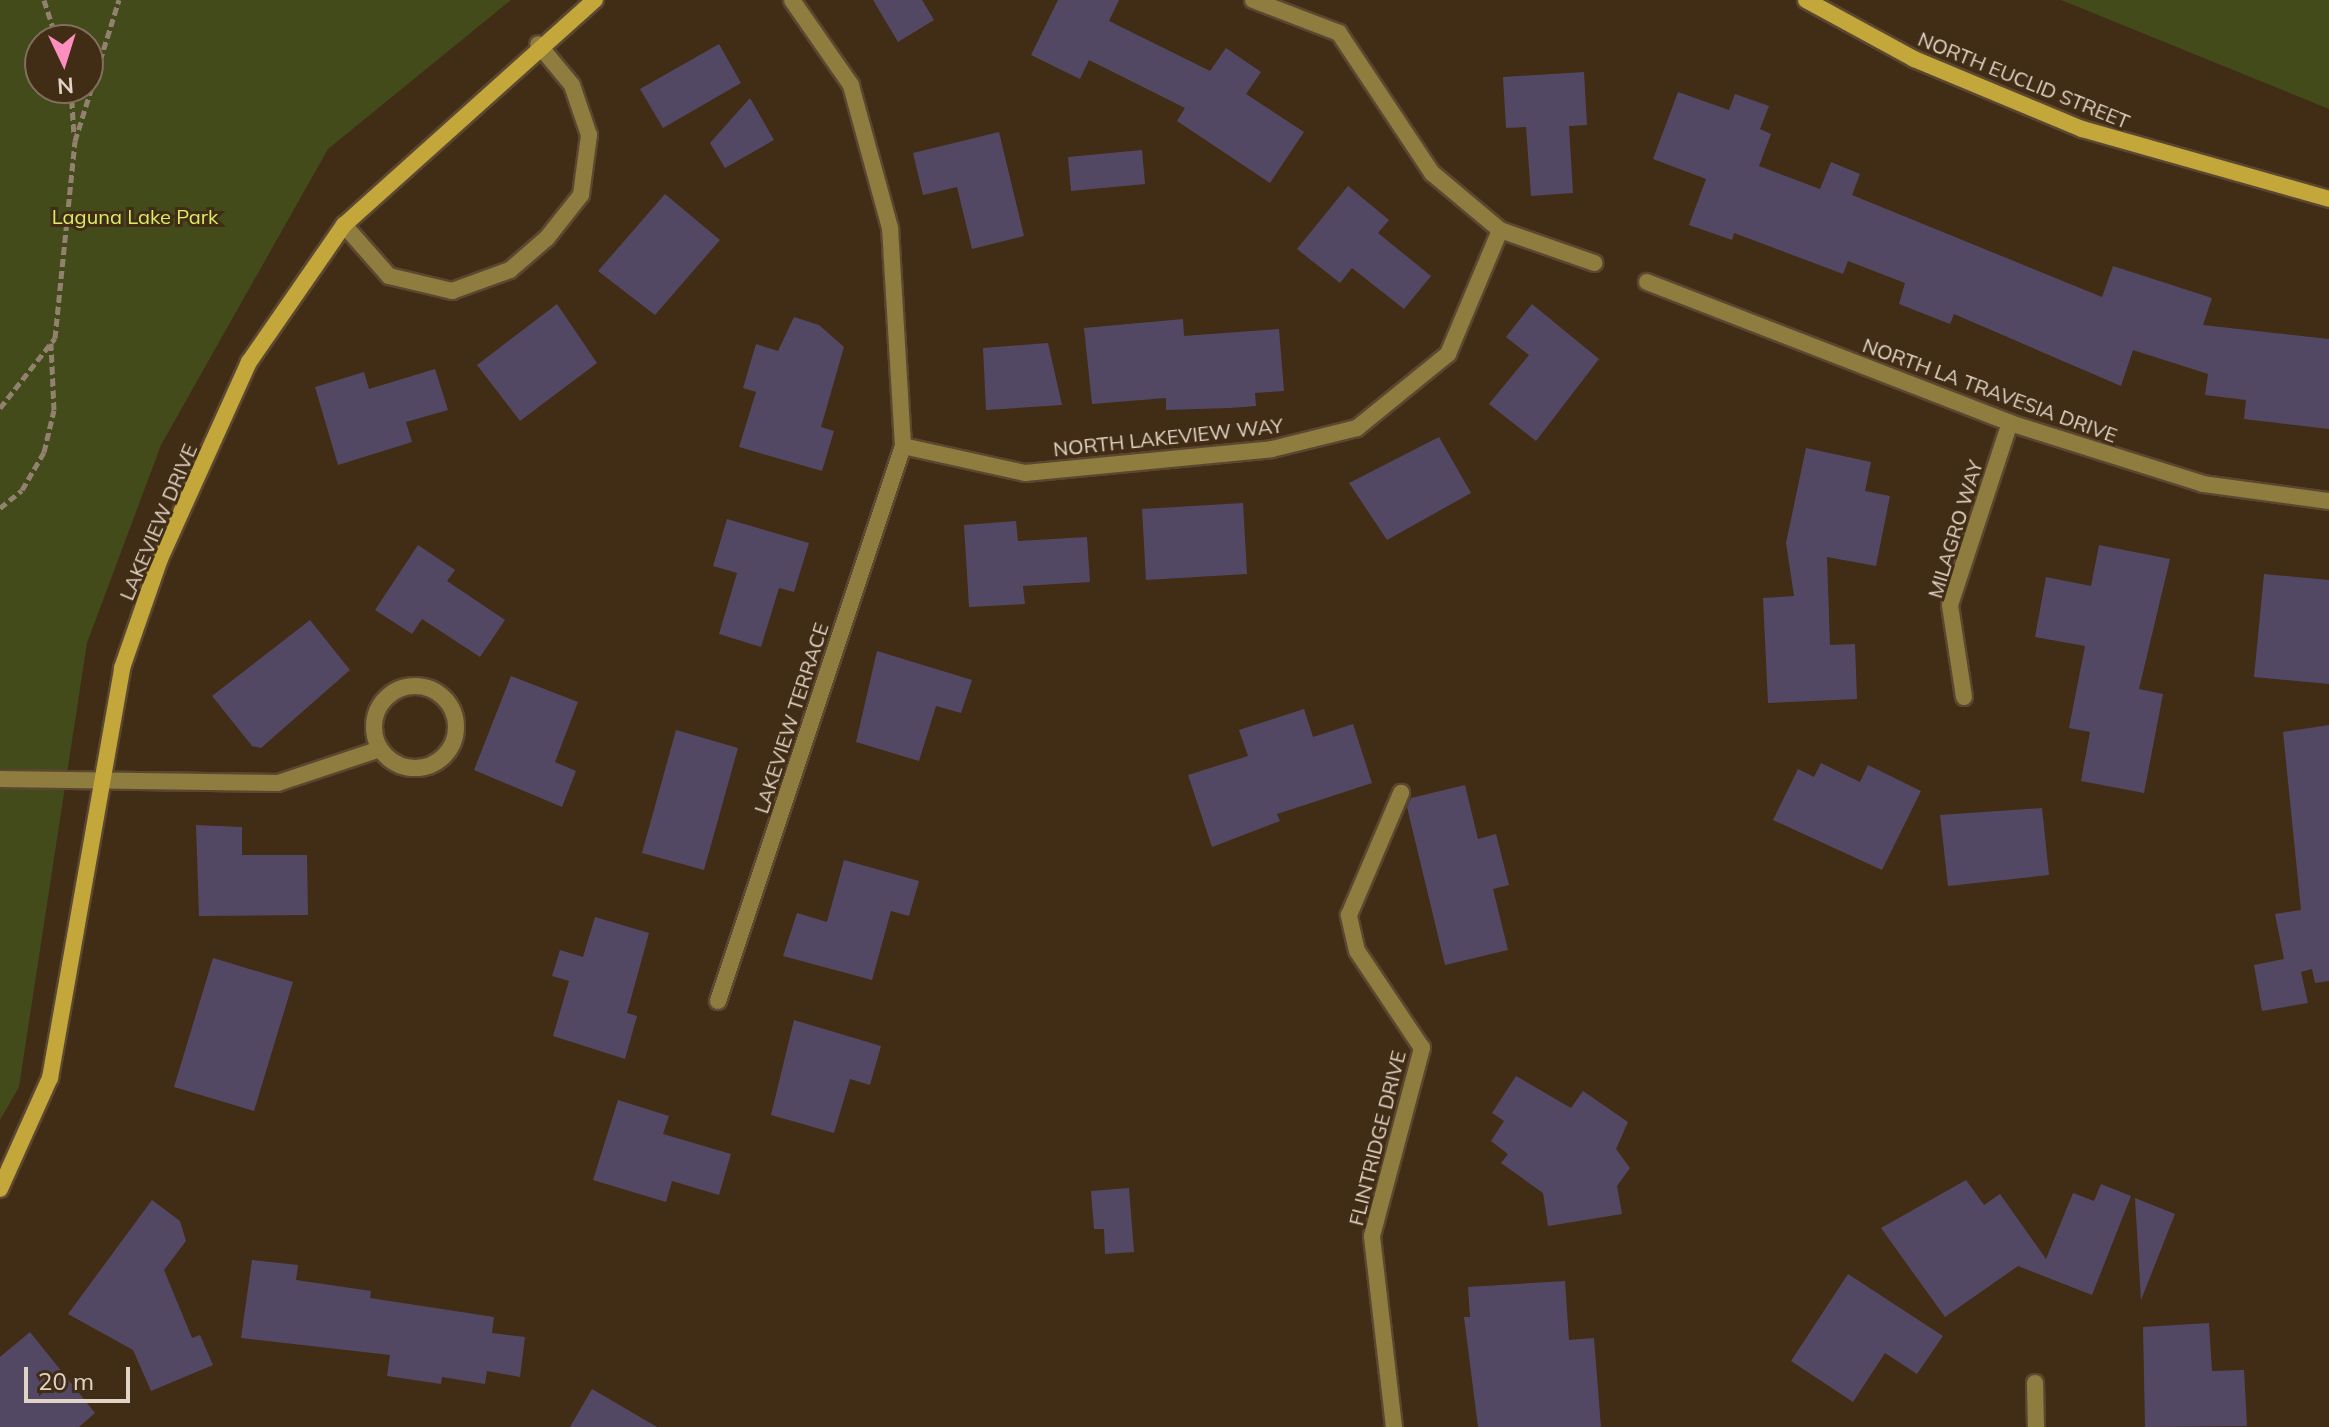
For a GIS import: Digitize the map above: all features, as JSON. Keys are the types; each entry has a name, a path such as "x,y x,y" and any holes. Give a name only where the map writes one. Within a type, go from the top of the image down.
{"street":[{"name":"LAKEVIEW DRIVE","path":"0,1189 50,1078 122,668 160,559 249,362 344,225 538,44 595,0"},
{"path":"792,0 851,85 890,228 903,446"},
{"path":"1253,0 1339,33 1432,173 1500,230 1594,263"},
{"name":"NORTH EUCLID STREET","path":"1806,0 1914,59 2082,129 2329,199"},
{"path":"344,225 389,276 452,291 510,270 547,238 581,195 589,135 572,85 538,44"},
{"name":"NORTH LAKEVIEW WAY","path":"903,446 1025,473 1272,449 1357,428 1448,354 1500,230"},
{"name":"NORTH LA TRAVESIA DRIVE","path":"1647,282 2010,423 2203,484 2329,501"},
{"name":"MILAGRO WAY","path":"1964,697 1950,605 2010,423"},
{"name":"LAKEVIEW TERRACE","path":"718,1001 903,446"},
{"path":"0,779 102,777 278,783 380,749 413,768 437,761 456,728 449,704 426,687 398,689 377,708 380,749"},
{"name":"FLINTRIDGE DRIVE","path":"1394,1427 1372,1236 1422,1048 1357,951 1349,915 1401,793"},
{"path":"2035,1383 2036,1427"}],"path":[{"path":"44,0 52,24"},
{"path":"0,508 22,490 44,452 54,410 51,342 75,141 119,0"},
{"path":"72,104 75,141"},
{"path":"0,408 51,342"}],"green space":[{"name":"Laguna Lake Park","path":"0,0 511,0 328,149 161,445 87,643 19,1087 0,1120"},
{"path":"2061,0 2329,0 2329,109"}],"building":[{"path":"873,0 922,0 934,20 898,42"},
{"path":"1058,0 1119,0 1109,21 1210,71 1226,48 1261,72 1246,94 1304,132 1270,183 1177,121 1185,108 1089,60 1080,79 1031,55"},
{"path":"719,44 741,83 663,128 640,89"},
{"path":"1584,72 1587,125 1569,126 1573,193 1531,196 1526,127 1506,128 1503,77"},
{"path":"1678,92 1729,110 1735,94 1769,106 1760,129 1771,134 1759,166 1820,189 1831,162 1860,174 1852,195 2102,297 2113,266 2212,298 2203,325 2329,339 2329,429 2244,419 2246,400 2205,395 2208,374 2133,350 2121,386 1954,314 1950,324 1899,304 1905,283 1848,261 1843,274 1734,233 1732,240 1689,225 1706,179 1653,159"},
{"path":"750,98 774,140 725,168 710,143"},
{"path":"999,132 1024,236 972,249 957,187 923,195 913,153"},
{"path":"1142,150 1145,184 1071,191 1068,157"},
{"path":"1348,186 1389,220 1378,233 1431,276 1404,309 1352,268 1340,283 1297,249"},
{"path":"665,194 720,240 655,315 598,271"},
{"path":"557,304 597,363 520,421 477,365"},
{"path":"1532,304 1599,359 1536,441 1489,404 1529,355 1506,337"},
{"path":"794,317 819,325 844,347 821,427 834,431 822,471 739,447 756,392 743,388 756,344 778,351"},
{"path":"1183,319 1184,336 1279,329 1284,391 1255,393 1256,406 1229,408 1166,410 1166,398 1092,404 1084,328"},
{"path":"1048,343 1062,405 986,410 983,348"},
{"path":"435,369 448,410 406,422 412,442 338,465 315,387 364,372 369,389"},
{"path":"1439,437 1471,493 1387,540 1349,483"},
{"path":"1806,448 1871,462 1865,491 1890,496 1876,566 1827,557 1830,645 1855,644 1857,699 1768,703 1763,598 1794,596 1786,543"},
{"path":"1243,503 1247,574 1146,580 1142,509"},
{"path":"727,519 809,543 794,592 779,588 761,647 719,634 737,573 713,566"},
{"path":"1016,521 1018,541 1087,537 1090,582 1023,586 1025,604 969,607 964,525"},
{"path":"418,545 455,570 447,581 505,620 480,657 422,619 412,634 375,610"},
{"path":"2099,545 2170,559 2139,689 2163,694 2144,793 2081,781 2090,732 2069,728 2085,646 2035,637 2046,577 2091,586"},
{"path":"2264,574 2329,580 2329,684 2254,677"},
{"path":"310,620 350,670 261,748 252,746 212,696"},
{"path":"877,651 972,680 961,713 936,706 919,761 856,742"},
{"path":"511,676 578,702 555,762 576,771 562,807 474,770"},
{"path":"1304,709 1313,737 1353,724 1372,783 1277,814 1280,821 1212,847 1188,775 1248,756 1239,730"},
{"path":"2329,725 2329,981 2315,983 2312,969 2301,972 2308,1003 2262,1011 2254,965 2284,959 2275,914 2301,910 2283,732"},
{"path":"676,730 738,748 704,870 642,853"},
{"path":"1821,763 1860,782 1868,765 1921,791 1882,870 1773,820 1798,769 1814,777"},
{"path":"1465,785 1478,839 1496,834 1509,885 1493,889 1508,950 1445,965 1407,807 1411,798"},
{"path":"2042,808 2049,875 1948,886 1940,815"},
{"path":"196,825 242,827 242,855 307,855 308,915 199,916"},
{"path":"844,860 919,881 909,916 891,911 872,980 783,956 797,913 827,922"},
{"path":"595,917 649,933 627,1013 637,1016 625,1059 553,1036 569,981 552,976 560,950 583,957"},
{"path":"213,958 293,982 254,1111 174,1087"},
{"path":"794,1020 881,1046 870,1085 850,1079 834,1133 771,1115"},
{"path":"1516,1076 1571,1108 1583,1091 1628,1122 1616,1149 1630,1168 1617,1186 1622,1214 1548,1226 1543,1193 1501,1163 1508,1154 1491,1141 1504,1121 1492,1113"},
{"path":"618,1100 669,1116 663,1134 731,1154 719,1195 672,1181 666,1202 593,1180"},
{"path":"1966,1180 1984,1205 2000,1194 2046,1259 2073,1193 2094,1201 2101,1184 2131,1196 2092,1295 2018,1266 1945,1317 1881,1228"},
{"path":"1129,1188 1134,1252 1105,1254 1104,1229 1094,1229 1091,1191"},
{"path":"2135,1198 2175,1214 2141,1300"},
{"path":"152,1200 180,1221 186,1241 164,1270 192,1338 200,1335 213,1365 151,1391 133,1350 68,1314"},
{"path":"252,1260 298,1265 296,1280 371,1291 370,1298 494,1317 492,1333 525,1337 520,1377 487,1371 485,1384 442,1377 441,1384 387,1376 390,1355 241,1338"},
{"path":"1848,1274 1943,1336 1917,1374 1885,1353 1853,1402 1791,1361"},
{"path":"1565,1281 1569,1340 1594,1338 1601,1427 1478,1427 1464,1317 1470,1317 1468,1287"},
{"path":"2209,1323 2212,1371 2244,1370 2247,1426 2145,1427 2143,1327"},
{"path":"30,1332 95,1413 79,1427 0,1427 0,1357"},
{"path":"592,1389 657,1427 570,1427"}]}
